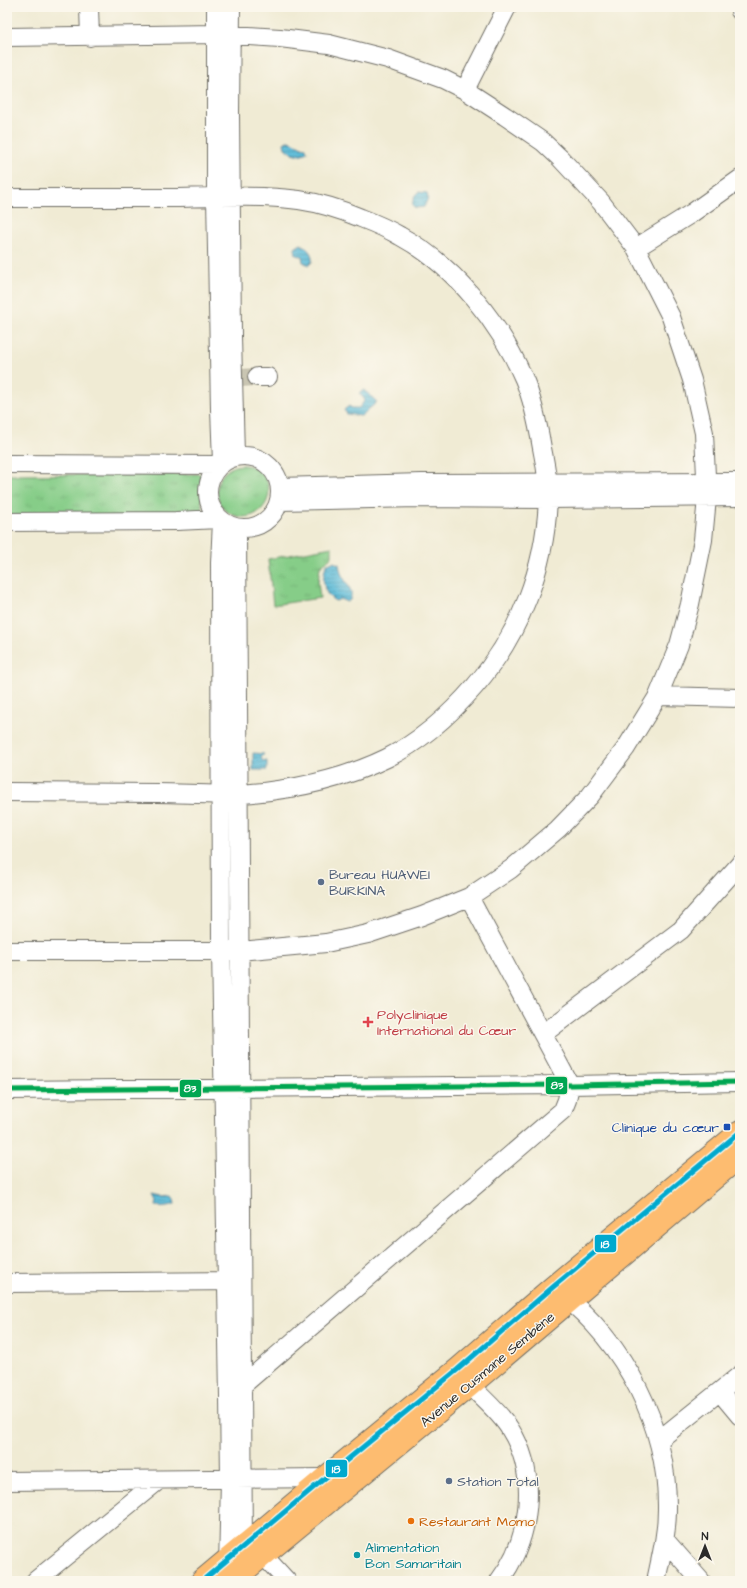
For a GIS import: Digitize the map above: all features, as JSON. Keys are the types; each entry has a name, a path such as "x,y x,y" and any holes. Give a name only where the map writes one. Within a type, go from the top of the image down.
{"main road":[{"name":"Avenue Ousmane Sembène","path":"202,1581 242,1562 463,1378 561,1293 740,1132"},
{"name":"Avenue Ousmane Sembène","path":"561,1293 740,1156"},
{"name":"Avenue Ousmane Sembène","path":"242,1562 325,1478 463,1378"}],"street":[{"path":"90,7 90,37"},
{"path":"216,7 224,34"},
{"path":"225,461 220,409 224,34 231,7"},
{"path":"464,90 507,7"},
{"path":"7,37 224,34 329,44 388,59 443,79 464,90 543,142 601,202 636,248 671,317 692,380 704,433 707,490 703,540 690,604 679,645 658,696 626,748 590,796 558,829 511,869 469,896 422,916 368,934 326,943 240,951 7,951"},
{"path":"636,248 692,213 740,179"},
{"path":"223,197 236,378 225,461 210,476 207,488 208,501 213,512 226,523"},
{"path":"7,198 223,197 298,200 318,204 360,218 401,236 449,272 479,304 504,340 525,380 540,435 548,491 543,540 532,590 516,627 488,671 449,714 422,736 388,757 341,776 286,789 230,794 7,792"},
{"path":"7,464 225,461 252,456 266,462 276,473 280,494 274,513 264,523 251,528 226,523 176,521 7,522"},
{"path":"707,490 740,482"},
{"path":"280,494 422,483 548,491 707,490 740,497"},
{"path":"226,523 220,563 230,794 240,951 233,1089 235,1281 229,1396 237,1479 242,1562 287,1581"},
{"path":"658,696 740,698"},
{"path":"230,794 221,951 233,1089"},
{"path":"543,1034 681,930 740,864"},
{"path":"229,1396 563,1110 570,1085 469,896"},
{"path":"7,1090 233,1089 740,1082"},
{"path":"235,1281 243,1385 237,1479"},
{"path":"7,1283 235,1281"},
{"path":"561,1293 610,1342 641,1392 659,1440 666,1478 667,1509 665,1540 656,1581"},
{"path":"659,1440 740,1375"},
{"path":"463,1378 493,1408 510,1429 521,1452 527,1478 528,1504 524,1530 516,1554 499,1581"},
{"path":"720,1392 740,1416"},
{"path":"7,1481 325,1478"},
{"path":"35,1581 159,1480"},
{"path":"665,1540 701,1581"}],"green space":[{"path":"243,465 253,467 261,473 267,481 269,491 267,501 261,509 253,515 243,517 233,515 225,509 219,501 217,491 219,481 225,473 233,467"},
{"path":"201,474 202,517 7,519 7,475"},
{"path":"332,547 332,557 320,567 318,582 320,598 273,605 268,559"}],"water":[{"path":"287,141 306,148 307,152 295,154 285,148 284,143"},
{"path":"418,192 427,193 428,198 424,207 416,208 413,206 415,195"},
{"path":"301,244 311,254 312,262 309,265 303,262 302,256 296,255 295,248"},
{"path":"364,390 377,402 361,416 347,414 344,410 349,406 352,408 359,408 365,400 359,393"},
{"path":"333,562 339,564 341,574 351,591 350,600 347,602 340,599 336,601 331,598 324,586 326,565"},
{"path":"253,753 264,754 261,758 263,761 267,761 267,770 253,770"},
{"path":"154,1195 163,1197 172,1196 175,1204 156,1206 157,1201"}],"tunnel":[{"path":"239,378 257,377"}],"transit line":[{"name":"83","path":"7,1090 740,1082"},
{"name":"18","path":"202,1581 457,1370 553,1287 740,1132"}],"place":[{"name":"Bureau HUAWEI BURKINA","path":"321,882"},
{"name":"Polyclinique International du Cœur","path":"368,1022"},
{"name":"Clinique du cœur","path":"727,1127"},
{"name":"Station Total","path":"449,1481"},
{"name":"Restaurant Momo","path":"411,1521"},
{"name":"Alimentation Bon Samaritain","path":"357,1555"}]}
